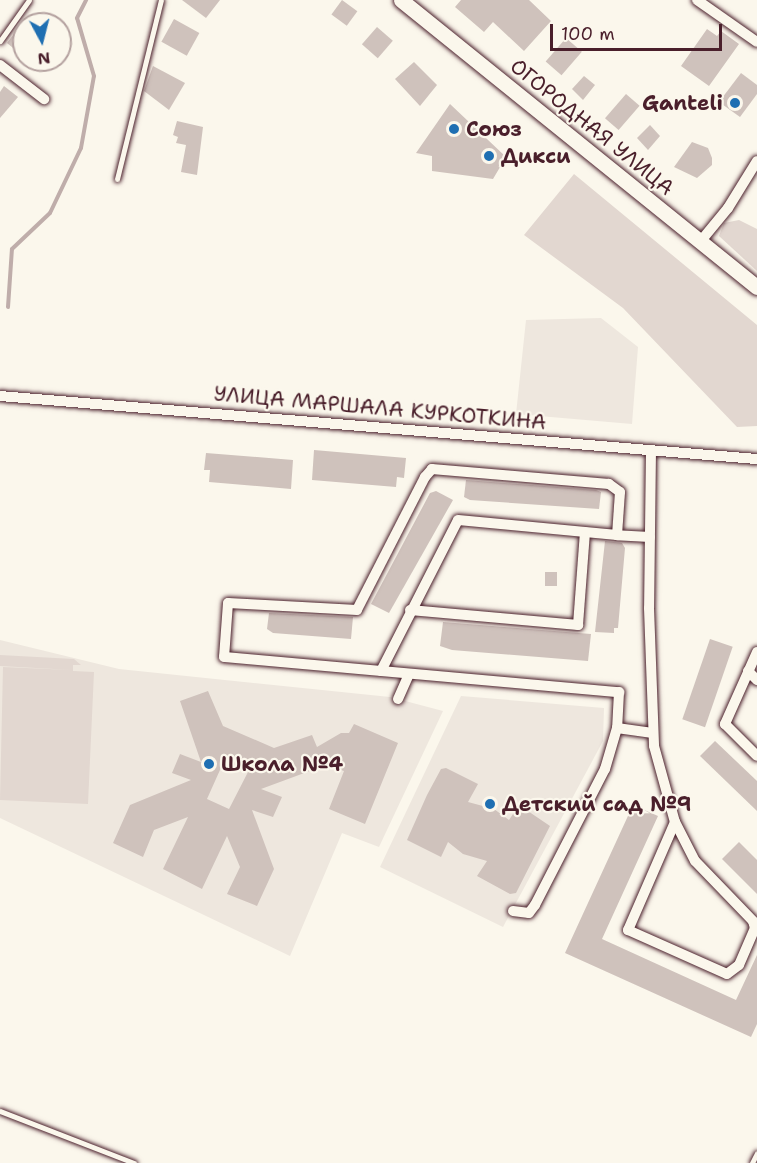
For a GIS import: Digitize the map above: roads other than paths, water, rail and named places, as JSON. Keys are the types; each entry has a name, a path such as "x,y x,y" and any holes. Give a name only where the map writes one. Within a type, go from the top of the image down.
{"main road":[{"name":"ОГОРОДНАЯ УЛИЦА","path":"401,0 757,287"}],"street":[{"path":"697,0 757,42"},
{"path":"0,65 44,99"},
{"path":"700,242 728,208 757,161"},
{"name":"УЛИЦА МАРШАЛА КУРКОТКИНА","path":"0,396 757,459"},
{"path":"651,450 653,733 675,822 695,861 753,921 755,928 739,965 728,974 628,930 675,822"},
{"path":"513,911 529,913 535,905 605,769 617,728 619,692 224,657 228,603 357,610 424,477 432,469 609,484 620,492 617,535"},
{"path":"381,671 410,610 458,520 650,537"},
{"path":"410,610 578,625 585,532"},
{"path":"757,652 725,724 757,756"},
{"path":"748,671 757,680"},
{"path":"398,699 409,674"},
{"path":"617,728 653,733"}],"lane":[{"path":"0,41 28,0"},
{"path":"117,179 161,0"},
{"path":"0,1111 134,1163"},
{"path":"753,1163 757,1153"}],"waterway":[{"path":"8,307 12,249 50,213 81,148 94,76 77,18 86,0"}],"place":[{"name":"Ganteli","path":"735,103"},
{"name":"Союз","path":"454,129"},
{"name":"Дикси","path":"489,156"},
{"name":"Школа №4","path":"209,764"},
{"name":"Детский сад №9","path":"490,804"}]}
